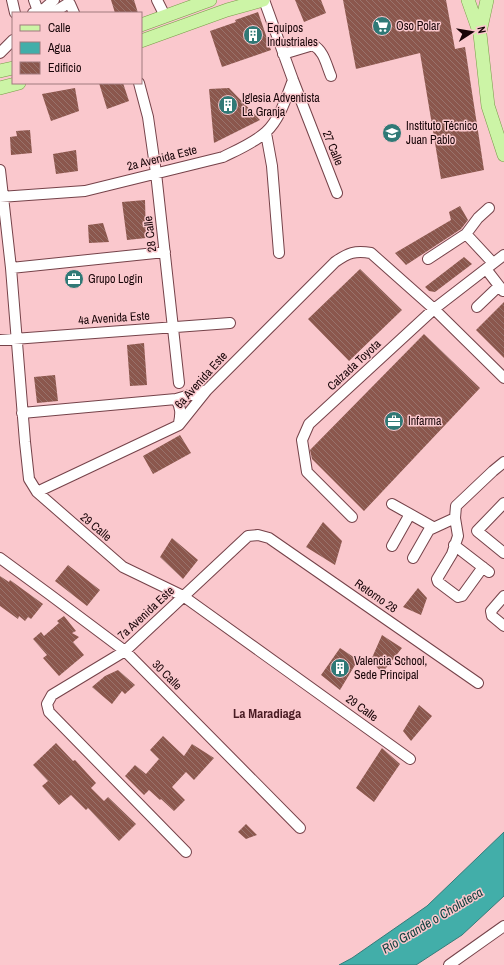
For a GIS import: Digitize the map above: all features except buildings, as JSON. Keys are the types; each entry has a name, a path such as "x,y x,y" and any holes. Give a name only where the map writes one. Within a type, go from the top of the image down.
{"main road":[{"path":"142,25 210,0"},
{"path":"142,42 227,10 264,0"},
{"path":"467,0 474,14 480,34 488,106 504,155"},
{"path":"480,34 487,0"},
{"path":"0,71 12,68"},
{"path":"0,88 15,84"}],"street":[{"path":"12,0 15,12"},
{"path":"34,0 36,12 45,8 54,0"},
{"path":"157,0 165,16"},
{"name":"27 Calle","path":"264,0 283,54 337,193"},
{"path":"55,12 67,4 70,4 74,12"},
{"path":"0,53 12,41"},
{"path":"283,54 313,45 318,48 323,55 331,76"},
{"name":"2a Avenida Este","path":"1,197 85,190 222,157 240,150 266,133 278,116 293,80"},
{"name":"28 Calle","path":"139,84 148,118 156,173 179,383"},
{"path":"266,133 272,166 279,253"},
{"name":"29 Calle","path":"0,170 1,197 11,268 22,413 29,480 36,492 123,567 183,596 410,759"},
{"path":"428,259 466,234 478,218 489,208"},
{"path":"466,234 489,266 501,288 477,307"},
{"name":"6a Avenida Este","path":"36,492 179,425 207,390 334,262 347,254 360,251 371,253 434,309"},
{"path":"11,268 165,252"},
{"name":"Calzada Toyota","path":"352,517 307,472 302,440 309,424 434,309 504,255"},
{"path":"434,309 504,378"},
{"name":"4a Avenida Este","path":"0,340 230,323"},
{"path":"22,413 176,399 207,390"},
{"path":"176,399 181,408 179,425"},
{"path":"454,545 486,569 462,596 458,597 438,582 437,579 452,554 454,545 458,536 454,518 456,506 504,462"},
{"path":"392,504 434,527"},
{"path":"502,509 477,531 504,553"},
{"path":"392,546 410,514"},
{"path":"413,558 429,530 454,518"},
{"name":"7a Avenida Este","path":"186,852 49,712 47,704 52,695 125,651 248,536 258,535"},
{"name":"Retorno 28","path":"258,535 269,538 478,683"},
{"name":"30 Calle","path":"0,558 125,651 300,828"},
{"path":"504,596 491,611 492,616 504,626"},
{"path":"449,965 504,926"}],"water":[{"name":"Río Grande o Choluteca","path":"504,832 504,896 462,935 416,965 339,965 352,958 427,906"}],"place":[{"name":"Oso Polar","path":"382,26"},
{"name":"Equipos Industriales","path":"253,35"},
{"name":"Iglesia Adventista La Granja","path":"228,105"},
{"name":"Instituto Técnico Juan Pablo","path":"392,133"},
{"name":"Grupo Login","path":"74,279"},
{"name":"Infarma","path":"394,421"},
{"name":"Valencia School, Sede Principal","path":"340,668"}],"district":[{"name":"La Maradiaga","path":"267,713"}]}
